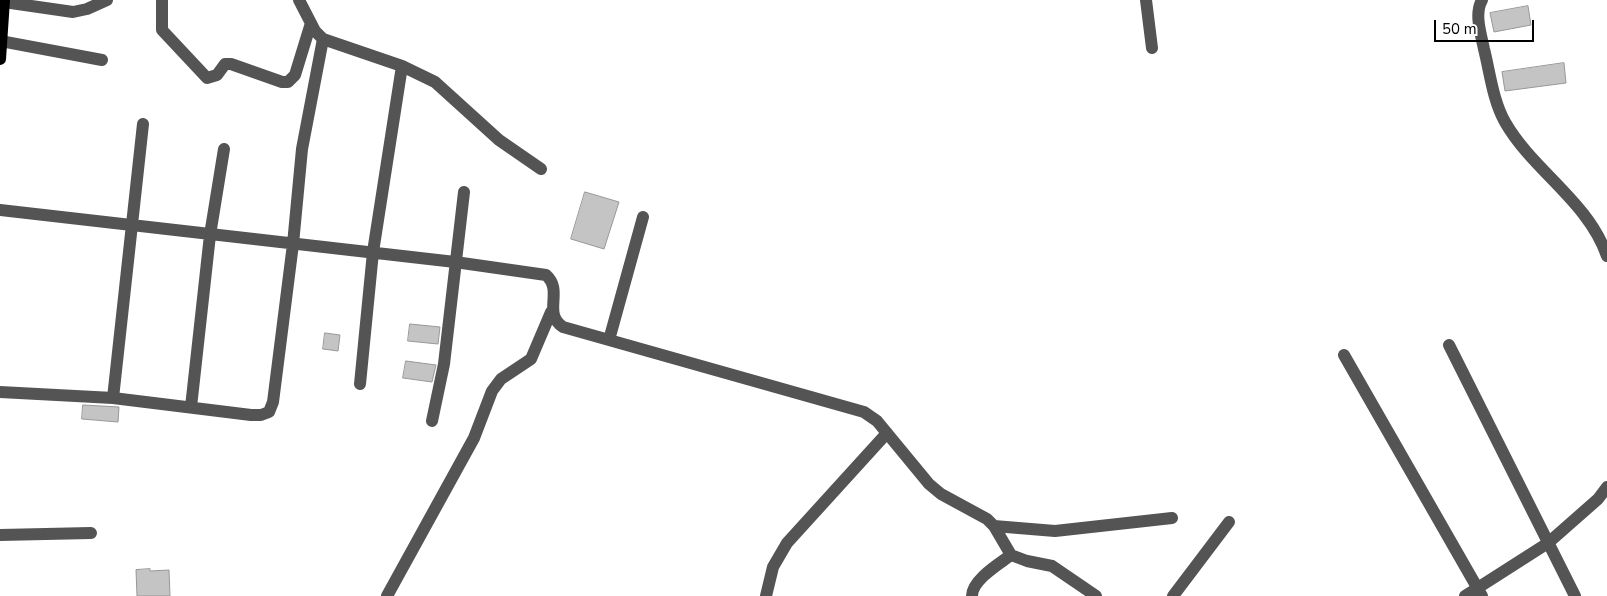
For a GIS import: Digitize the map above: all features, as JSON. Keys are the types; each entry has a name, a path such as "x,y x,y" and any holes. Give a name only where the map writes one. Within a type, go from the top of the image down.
{"main road":[{"path":"0,59 4,1"}],"street":[{"path":"4,1 72,12 107,0"},
{"path":"156,0 162,0 162,30 207,78 217,75 225,64 231,64 282,82 288,82 295,75 311,23"},
{"path":"299,0 311,23 323,39 402,66 435,82 500,140 541,169"},
{"path":"1146,0 1152,48"},
{"path":"1482,0 1478,14 1480,32 1498,106 1505,122 1525,148 1584,215 1595,230 1607,256"},
{"path":"0,392 113,398 251,415 261,415 269,412 273,402 293,244 302,149 323,39"},
{"path":"1,41 102,60"},
{"path":"360,384 374,252 402,66"},
{"path":"113,398 142,124"},
{"path":"191,407 210,235 224,149"},
{"path":"432,421 444,364 464,192"},
{"path":"0,210 374,252 546,275 552,281 555,291 551,312 532,359 501,379 492,391 474,438 387,596"},
{"path":"609,340 643,217"},
{"path":"551,312 555,322 563,327 864,412 877,421 929,484 941,494 987,520 997,531 1009,552 1027,562 1052,566 1096,596"},
{"path":"1449,344 1575,596"},
{"path":"1344,355 1480,592"},
{"path":"766,596 773,567 787,543 887,433"},
{"path":"1465,596 1480,592 1548,543 1598,499 1607,487"},
{"path":"997,531 1055,532 1172,518"},
{"path":"1174,596 1229,522"},
{"path":"0,535 91,533"},
{"path":"972,596 975,586 1009,552"}],"building":[{"path":"1528,6 1531,25 1494,32 1490,13"},
{"path":"1564,63 1566,83 1505,91 1502,72"},
{"path":"585,192 619,202 604,249 571,239"},
{"path":"410,324 440,327 438,344 408,341"},
{"path":"325,333 340,335 338,351 323,349"},
{"path":"406,361 436,365 432,382 403,378"},
{"path":"83,405 119,407 118,422 82,419"},
{"path":"150,569 150,571 169,570 170,596 137,596 136,570"}]}
